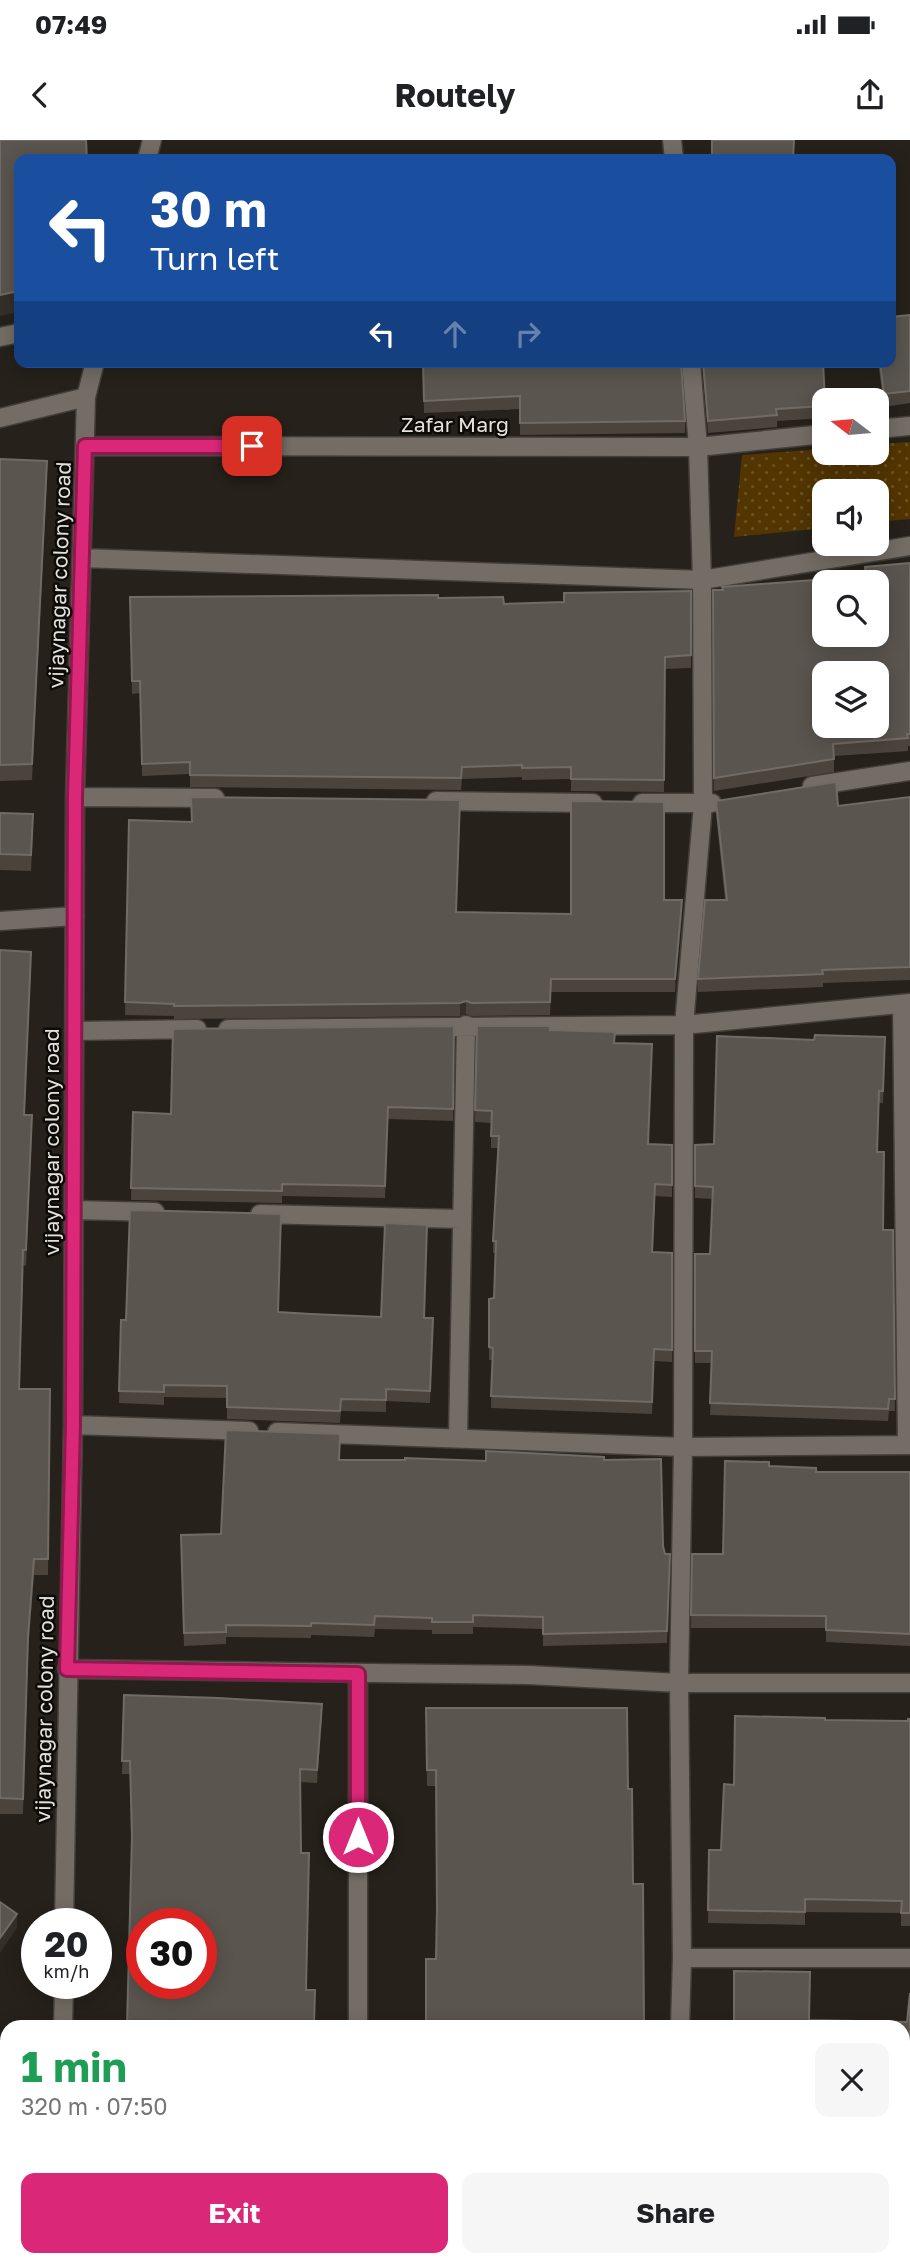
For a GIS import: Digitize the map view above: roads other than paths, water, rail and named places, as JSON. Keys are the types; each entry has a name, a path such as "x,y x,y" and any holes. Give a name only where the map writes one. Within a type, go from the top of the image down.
{"street":[{"name":"vijaynagar colony road","path":"64,1908 73,1425 75,797 86,397 93,368"},
{"path":"680,2020 679,1683 684,1447 684,1025 703,804 702,580 698,447 691,368"},
{"path":"0,418 86,397"},
{"path":"889,428 910,426"},
{"name":"Zafar Marg","path":"85,446 698,447 812,435"},
{"path":"82,558 702,580 910,546"},
{"path":"800,789 910,771"},
{"path":"75,797 229,799"},
{"path":"425,801 703,804 731,800"},
{"path":"0,921 75,916"},
{"path":"73,1425 684,1447 908,1445 906,1004 684,1025 74,1031"},
{"path":"458,1437 466,1026"},
{"path":"74,1210 171,1212"},
{"path":"240,1214 462,1219"},
{"path":"67,1669 529,1675 679,1683 910,1683"},
{"path":"358,1674 358,2020"},
{"path":"682,1958 910,1958"},
{"path":"63,2020 64,1999"}]}
